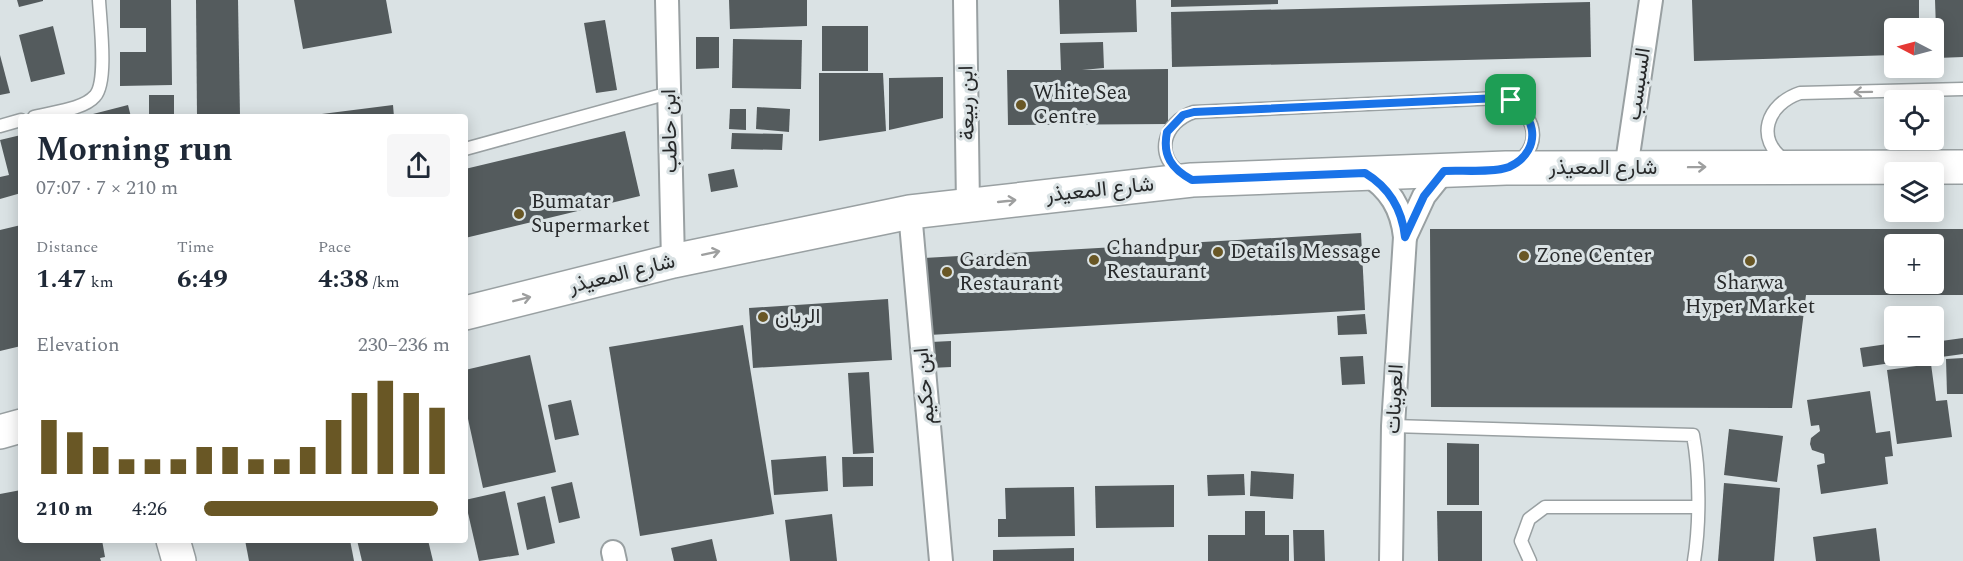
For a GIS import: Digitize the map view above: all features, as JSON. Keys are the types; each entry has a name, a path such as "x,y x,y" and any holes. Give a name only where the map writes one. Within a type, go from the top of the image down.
{"street":[{"name":"ابن حاطب","path":"667,0 673,261"},
{"name":"ابن ربيعة","path":"965,0 968,205"},
{"name":"السبسب","path":"1626,169 1651,0"},
{"name":"شارع المعيذر","path":"468,312 673,261 910,212 1192,180 1506,168 1963,167"},
{"name":"العوينات","path":"1405,237 1424,196 1444,171"},
{"name":"العوينات","path":"1365,173 1376,179 1392,197 1404,223 1405,237 1393,426 1391,561"},
{"name":"ابن حكيم","path":"910,212 940,561"},
{"path":"0,432 18,427"},
{"path":"173,543 179,561"}],"lane":[{"path":"45,114 82,104 95,96 102,81 99,0"},
{"path":"1793,166 1772,147 1768,133 1769,119 1775,107 1786,98 1800,93 1963,89"},
{"path":"468,148 669,93"},
{"path":"1192,180 1172,165 1165,143 1174,122 1194,112 1499,98 1511,100 1521,107 1532,128 1532,140 1527,151 1519,160 1506,168"},
{"path":"0,126 18,121"},
{"path":"1393,426 1693,435 1699,465 1696,507 1697,543 1694,561"},
{"path":"1530,561 1521,541 1529,519 1545,507 1696,507"}],"building":[{"path":"17,0 43,0 43,1 19,7"},
{"path":"120,0 171,0 172,85 120,86 120,52 146,52 146,28 120,28"},
{"path":"196,0 238,0 240,114 197,114"},
{"path":"294,0 386,0 392,33 303,49"},
{"path":"729,0 807,0 807,26 730,29"},
{"path":"1059,0 1136,0 1137,32 1060,34"},
{"path":"1171,0 1278,0 1278,4 1171,7"},
{"path":"1692,0 1919,0 1919,18 1884,18 1884,55 1694,61"},
{"path":"1935,0 1963,0 1963,57 1944,58 1944,18 1936,18"},
{"path":"1590,2 1591,57 1172,67 1171,12"},
{"path":"605,20 617,90 596,93 584,23"},
{"path":"53,26 65,74 31,82 19,35"},
{"path":"822,26 868,26 868,71 822,71"},
{"path":"696,37 719,37 719,68 696,69"},
{"path":"733,39 802,40 801,89 732,88"},
{"path":"1103,42 1104,68 1082,70 1168,69 1168,124 1008,125 1007,70 1061,70 1060,43"},
{"path":"0,55 10,93 0,95"},
{"path":"819,73 883,73 886,131 819,141"},
{"path":"943,77 943,118 889,130 889,78"},
{"path":"149,95 174,95 174,114 149,114"},
{"path":"128,105 130,114 93,114"},
{"path":"393,105 394,114 322,114"},
{"path":"757,107 790,109 789,132 756,129"},
{"path":"730,109 746,109 746,130 729,129"},
{"path":"625,131 640,196 468,237 468,168"},
{"path":"732,133 783,134 782,150 731,149"},
{"path":"18,136 18,194 0,199 0,177 9,175 0,140"},
{"path":"734,169 738,187 711,192 708,174"},
{"path":"18,226 18,347 0,351 0,230"},
{"path":"1430,229 1963,229 1963,295 1806,295 1792,408 1431,407"},
{"path":"1361,233 1365,310 929,335 924,258"},
{"path":"888,299 892,360 753,368 749,308"},
{"path":"1365,314 1367,334 1338,335 1337,316"},
{"path":"743,325 774,514 640,536 609,347"},
{"path":"1963,338 1963,354 1944,357 1944,341"},
{"path":"951,341 951,367 931,368 931,342"},
{"path":"1884,344 1884,364 1863,367 1860,348"},
{"path":"530,355 556,472 483,488 468,419 468,369"},
{"path":"1363,356 1365,384 1342,385 1340,357"},
{"path":"1963,358 1963,394 1947,394 1946,359"},
{"path":"1931,366 1936,401 1947,400 1952,437 1897,444 1887,370"},
{"path":"869,372 874,453 853,454 848,373"},
{"path":"1870,391 1876,433 1890,431 1893,456 1885,457 1888,484 1821,494 1817,465 1825,463 1824,454 1812,450 1810,444 1811,438 1820,431 1819,425 1811,426 1807,400"},
{"path":"571,400 579,435 555,440 548,405"},
{"path":"1729,429 1783,436 1777,482 1724,475"},
{"path":"1447,443 1479,444 1479,505 1447,505"},
{"path":"826,456 828,491 774,495 771,460"},
{"path":"842,457 873,457 873,486 843,487"},
{"path":"1251,471 1294,474 1293,499 1250,496"},
{"path":"1244,474 1245,495 1208,496 1207,475"},
{"path":"572,482 580,518 559,523 551,487"},
{"path":"1724,483 1780,488 1774,561 1718,561"},
{"path":"1174,485 1174,527 1096,528 1095,486"},
{"path":"1074,487 1075,536 998,537 998,519 1006,519 1005,488"},
{"path":"18,491 18,543 103,543 105,557 100,558 101,561 0,561 0,494"},
{"path":"505,491 519,555 479,561 468,513 468,499"},
{"path":"545,496 555,543 527,550 517,503"},
{"path":"1245,511 1265,511 1265,535 1289,535 1289,561 1208,561 1208,535 1245,535"},
{"path":"1437,511 1482,511 1482,561 1438,561"},
{"path":"832,514 837,561 790,561 785,520"},
{"path":"1876,528 1880,561 1816,561 1813,537"},
{"path":"1293,530 1324,530 1325,561 1294,561"},
{"path":"712,539 717,561 674,561 671,548"},
{"path":"246,543 351,543 354,561 249,561"},
{"path":"358,543 429,543 433,561 362,561"},
{"path":"1074,548 1074,561 993,561 993,550"}],"place":[{"name":"White Sea Centre","path":"1021,105"},
{"name":"Bumatar Supermarket","path":"519,214"},
{"name":"Details Message","path":"1218,252"},
{"name":"Zone Center","path":"1524,256"},
{"name":"Chandpur Restaurant","path":"1094,260"},
{"name":"Sharwa Hyper Market","path":"1750,261"},
{"name":"Garden Restaurant","path":"947,272"},
{"name":"الريان","path":"763,317"}],"route":[{"path":"1499,98 1511,100 1528,116 1532,128 1532,140 1527,151 1519,160 1506,168 1444,171 1424,196 1413,215 1405,237 1404,223 1392,197 1376,179 1365,173 1192,180 1172,165 1165,143 1167,132 1174,122 1183,115 1194,112 1499,98"}]}
